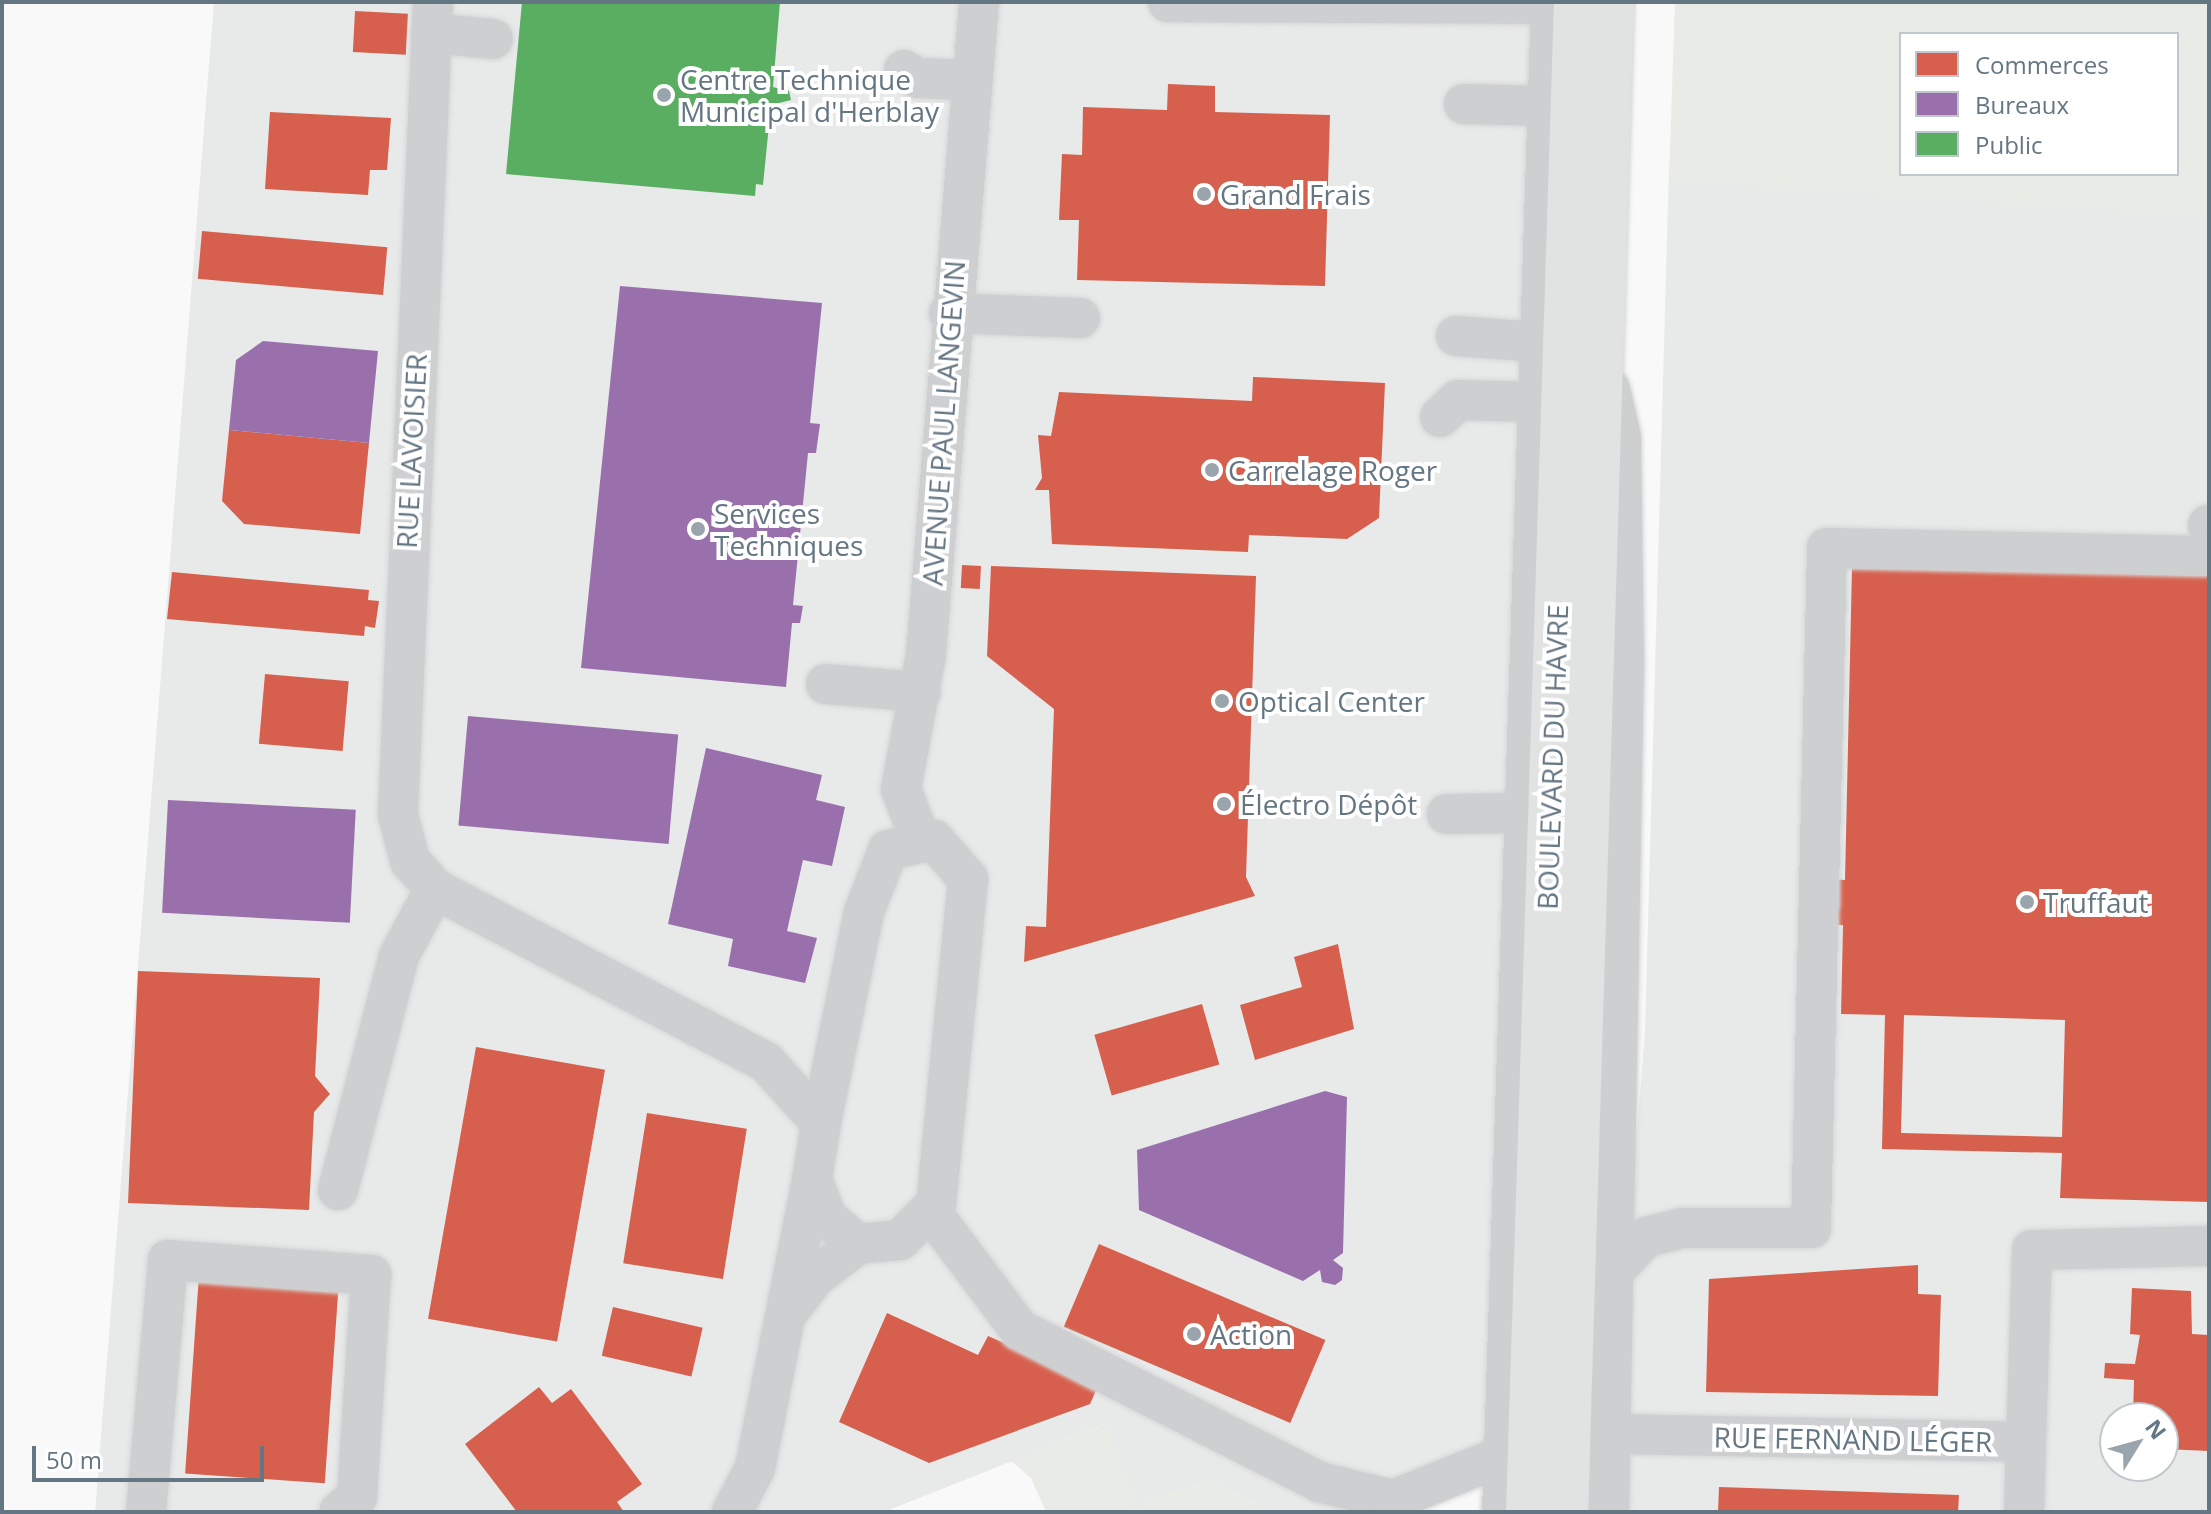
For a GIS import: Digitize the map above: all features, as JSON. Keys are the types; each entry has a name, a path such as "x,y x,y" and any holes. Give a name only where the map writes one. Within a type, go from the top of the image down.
{"main road":[{"name":"BOULEVARD DU HAVRE","path":"1566,1512 1612,2"},
{"name":"BOULEVARD DU HAVRE","path":"1528,1512 1560,3"}],"street":[{"name":"AVENUE PAUL LANGEVIN","path":"920,839 901,789 921,692 949,313 979,2"},
{"path":"1168,2 1560,3 1547,106 1535,402 1526,813 1502,1512"},
{"path":"432,18 493,39"},
{"name":"RUE LAVOISIER","path":"432,18 398,815 410,861 435,889 766,1062 821,1123"},
{"path":"904,70 918,78 972,80"},
{"path":"1464,104 1547,106"},
{"path":"949,313 1080,318"},
{"path":"1456,336 1538,342"},
{"path":"1601,350 1621,438 1616,1269 1609,1512"},
{"path":"1440,417 1458,400 1535,402"},
{"path":"1616,1269 1646,1237 1681,1228 1811,1228 1827,548 2207,536"},
{"path":"826,684 921,692"},
{"path":"1447,814 1526,813"},
{"path":"732,1512 749,1490 864,912 888,850 920,839 948,849 968,879 932,1213 1020,1330 1319,1482 1397,1506 1505,1455"},
{"path":"338,1190 399,956 435,889"},
{"path":"812,1179 827,1218 858,1244"},
{"path":"785,1317 816,1276 858,1244 900,1240 932,1213"},
{"path":"2026,1442 2032,1250 2209,1246"},
{"path":"146,1512 168,1260 371,1275 357,1497 339,1512"},
{"name":"RUE FERNAND LÉGER","path":"1610,1434 2026,1442 2024,1512"}],"shaded area":[{"path":"214,2 1561,2 1489,1461 1380,1512 1270,1512 1211,1481 1136,1505 1105,1424 884,1512 95,1512"},
{"path":"1675,2 2209,2 2209,217 1669,181"},
{"path":"1669,166 2209,217 2209,1512 1607,1512 1645,1031"},
{"path":"1106,1424 1136,1505 1211,1481 1270,1512 1046,1512 1031,1478 1011,1461"}],"building: Commerces":[{"path":"355,11 408,14 406,55 353,52"},
{"path":"1168,84 1215,86 1215,112 1330,115 1325,286 1077,280 1079,220 1059,220 1062,154 1082,155 1083,107 1167,110"},
{"path":"270,112 391,118 387,170 370,170 368,195 265,189"},
{"path":"202,231 387,247 383,295 198,279"},
{"name":"Carrelage Roger","path":"1253,377 1385,383 1379,518 1347,539 1249,535 1248,552 1052,544 1049,490 1035,490 1042,478 1038,435 1051,436 1059,392 1252,401"},
{"path":"229,430 369,443 360,534 244,524 222,501"},
{"path":"962,565 981,566 980,589 961,588"},
{"path":"991,566 1256,576 1246,877 1255,896 1024,962 1026,926 1046,927 1054,709 987,656"},
{"name":"Truffaut","path":"1852,566 2209,576 2209,1202 2060,1198 2062,1153 1882,1149 1885,1015 1841,1014 1843,925 1828,925 1830,879 1845,880","holes":["1904,1015 2065,1020 2062,1137 1901,1133"]},
{"path":"172,572 369,590 368,600 379,601 375,628 365,626 364,636 167,619"},
{"path":"265,674 349,681 343,751 259,744"},
{"path":"1338,944 1354,1029 1255,1060 1240,1005 1302,987 1294,957"},
{"path":"138,971 320,978 315,1076 330,1094 314,1112 309,1210 128,1203"},
{"path":"1202,1004 1219,1065 1112,1095 1094,1035"},
{"path":"476,1047 605,1070 557,1342 428,1319"},
{"path":"647,1113 747,1129 723,1279 623,1263"},
{"name":"Action","path":"1099,1244 1325,1340 1290,1423 1064,1327"},
{"path":"1918,1265 1918,1294 1941,1295 1938,1396 1706,1392 1709,1279"},
{"path":"199,1275 339,1285 325,1483 185,1474"},
{"path":"2132,1288 2191,1291 2192,1334 2209,1335 2209,1451 2179,1450 2179,1402 2133,1402 2134,1380 2104,1378 2105,1363 2135,1364 2140,1335 2130,1334"},
{"path":"613,1307 703,1328 691,1376 602,1356"},
{"path":"887,1313 978,1355 988,1336 1099,1384 1090,1404 929,1463 839,1422"},
{"path":"539,1387 552,1403 571,1389 642,1484 617,1502 624,1512 517,1512 465,1444"},
{"path":"1719,1487 1959,1495 1958,1512 1718,1512"}],"building: Bureaux":[{"name":"Services Techniques","path":"620,286 822,303 810,423 820,424 816,453 808,453 793,605 803,606 800,623 792,623 786,687 581,668"},
{"path":"263,341 378,351 369,443 229,430 236,360"},
{"path":"468,716 678,734 669,844 458,826"},
{"path":"706,748 822,775 816,800 845,807 832,866 803,860 787,931 817,938 805,983 728,966 733,939 668,924"},
{"path":"168,800 356,810 350,923 162,913"},
{"path":"1325,1091 1347,1097 1343,1253 1333,1260 1343,1268 1342,1280 1335,1285 1322,1282 1320,1270 1303,1281 1139,1210 1137,1150"}],"building: Public":[{"path":"522,2 780,2 773,87 789,91 791,100 771,105 763,185 756,184 755,196 506,174"}],"place":[{"name":"Centre Technique Municipal d'Herblay","path":"664,95"},
{"name":"Grand Frais","path":"1204,194"},
{"name":"Carrelage Roger","path":"1212,470"},
{"name":"Services Techniques","path":"698,529"},
{"name":"Optical Center","path":"1222,701"},
{"name":"Électro Dépôt","path":"1224,804"},
{"name":"Truffaut","path":"2027,902"},
{"name":"Action","path":"1194,1334"}]}
